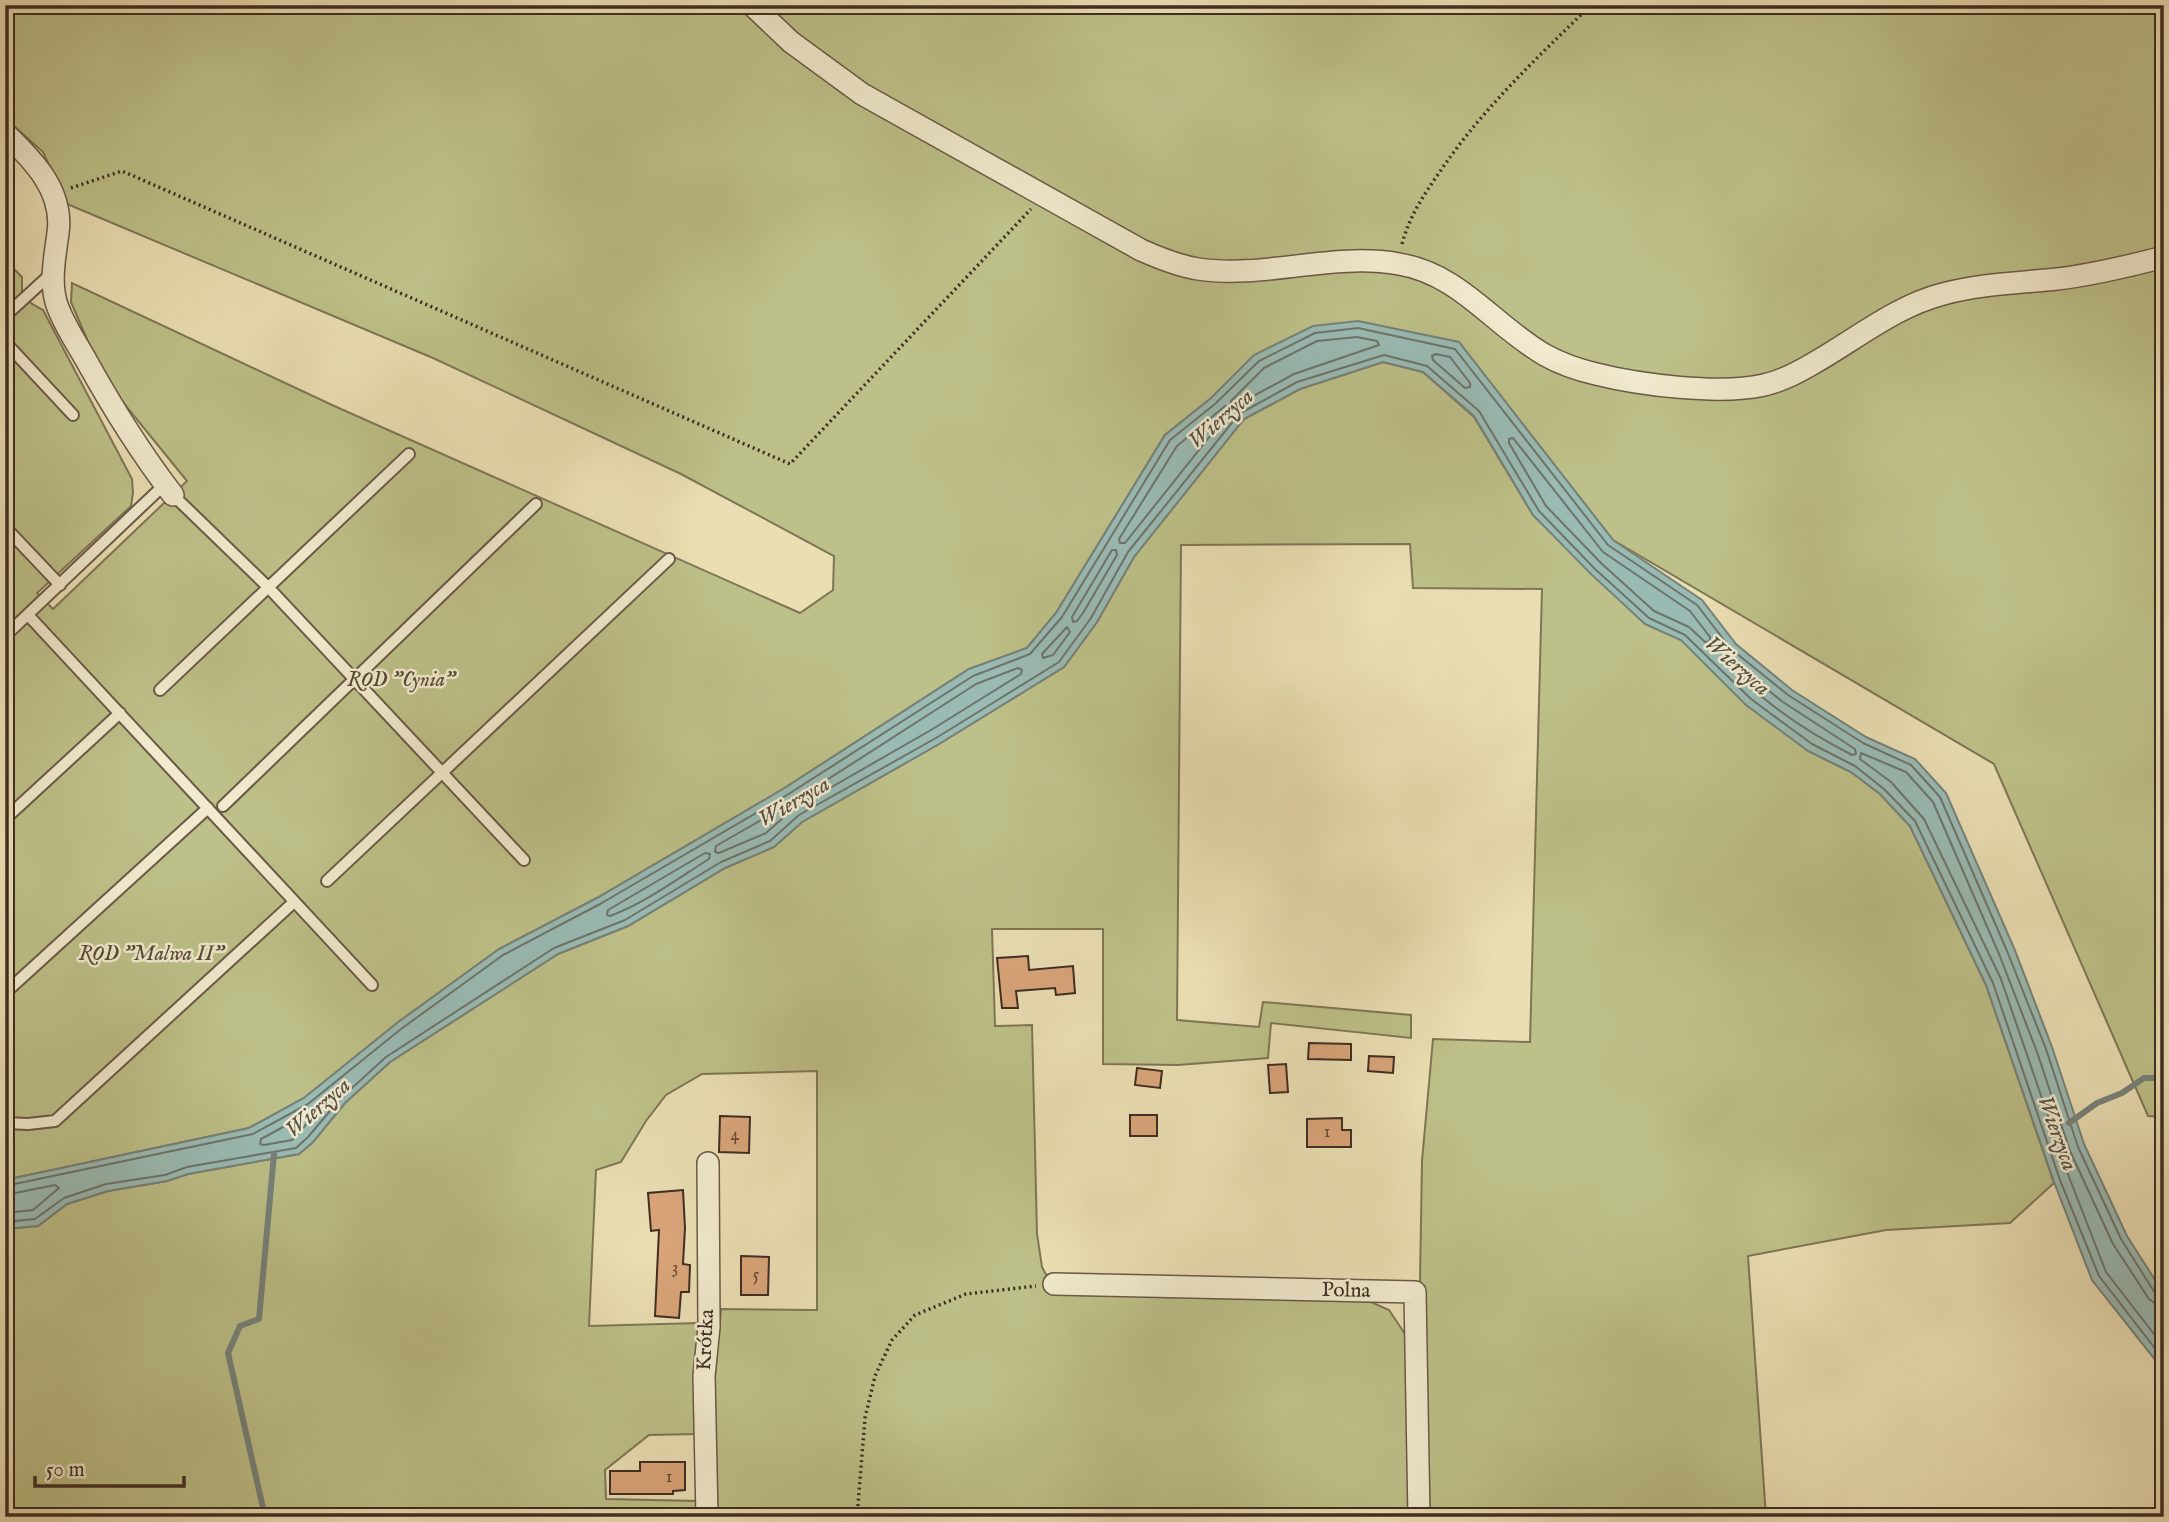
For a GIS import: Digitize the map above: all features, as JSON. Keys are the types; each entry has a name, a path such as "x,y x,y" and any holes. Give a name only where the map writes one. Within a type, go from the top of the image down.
{"street":[{"path":"752,5 791,42 862,94 1141,250 1167,261 1198,269 1231,270 1371,261 1398,263 1423,269 1449,282 1534,347 1568,366 1626,380 1736,388 1763,385 1786,378 1812,365 1901,312 1942,294 1970,288 2060,279 2164,257"},
{"path":"5,133 44,176 53,194 59,214 52,273 57,303 121,422 169,490"},
{"name":"Krótka","path":"707,1517 704,1401 709,1327 708,1163"},
{"name":"Polna","path":"1054,1284 1415,1292 1419,1517"}],"lane":[{"path":"5,316 52,273"},
{"path":"5,342 72,415"},
{"path":"160,690 409,454"},
{"path":"5,636 169,490 268,587 524,860"},
{"path":"223,806 536,504"},
{"path":"5,527 60,585"},
{"path":"327,881 669,559"},
{"path":"28,615 372,985"},
{"path":"5,819 120,713"},
{"path":"5,993 208,808"},
{"path":"5,1123 55,1121 293,902"}],"path":[{"path":"1398,263 1413,211 1464,136 1512,83 1591,5"},
{"path":"53,194 122,171 790,464 1043,197"},
{"path":"858,1517 865,1418 875,1376 892,1340 915,1315 966,1294 1054,1284"}],"green space":[{"path":"5,5 2164,5 2164,1117 2148,1116 1994,764 1613,540 1459,343 1210,399 1165,435 1056,613 1027,648 969,669 783,789 597,898 499,949 397,1023 304,1098 249,1128 5,1180 5,260 22,277 22,293 32,304 43,310 132,479 131,506 37,593 53,609 187,481 104,379 71,302 72,283 332,405 800,613 833,590 834,556 681,474 433,358 67,204 43,152 5,118"},
{"path":"1383,362 1423,372 1474,417 1533,515 1645,624 1681,640 1808,751 1851,772 1880,794 1910,826 1986,985 2054,1183 2010,1223 1886,1230 1748,1256 1766,1517 1425,1517 1425,1399 1420,1281 1422,1161 1433,1039 1530,1042 1542,589 1413,588 1410,544 1181,545 1177,1020 1259,1027 1263,1002 1411,1015 1411,1038 1271,1023 1268,1058 1178,1065 1103,1064 1103,929 992,929 995,1026 1032,1025 1037,1234 1042,1267 1055,1291 1360,1297 1389,1310 1407,1337 1411,1517 714,1517 711,1419 721,1309 817,1310 817,1071 702,1074 666,1095 646,1121 621,1162 596,1170 589,1326 699,1323 698,1434 649,1435 605,1470 606,1499 698,1501 699,1517 5,1517 5,1229 38,1226 67,1204 108,1191 299,1154 313,1142 345,1103 390,1062 558,954 628,926 725,868 774,847 802,822 939,744 1064,667 1097,622 1134,557 1244,419 1300,389"}],"water":[{"name":"Wierzyca","path":"1358,321 1459,342 1613,540 1702,600 1736,644 1792,690 1866,737 1915,759 1946,793 2014,948 2052,1047 2084,1144 2127,1236 2164,1294 2164,1371 2092,1280 2054,1182 1986,985 1910,826 1880,794 1851,772 1808,751 1746,705 1681,640 1645,624 1533,515 1474,416 1423,372 1383,362 1300,389 1244,419 1134,557 1097,622 1064,667 939,744 802,822 774,847 725,868 628,926 558,954 390,1062 345,1103 313,1142 299,1154 108,1191 67,1204 38,1226 5,1229 5,1180 249,1128 304,1098 397,1023 499,949 597,898 783,789 969,669 1027,648 1056,613 1165,435 1210,399 1254,355 1313,326"}],"building":[{"path":"1028,956 1029,970 1073,966 1075,993 1056,995 1055,988 1016,991 1018,1008 1002,1008 997,958"},
{"path":"1309,1043 1351,1044 1351,1060 1308,1059"},
{"path":"1369,1056 1394,1057 1393,1073 1368,1071"},
{"path":"1286,1064 1288,1092 1270,1093 1268,1065"},
{"path":"1137,1068 1162,1071 1160,1088 1135,1085"},
{"path":"1130,1115 1157,1115 1157,1136 1130,1136"},
{"path":"720,1116 750,1117 749,1153 719,1152"},
{"path":"1342,1118 1342,1130 1351,1130 1351,1147 1307,1147 1307,1119"},
{"path":"683,1190 683,1264 690,1265 689,1292 681,1292 679,1318 655,1316 659,1230 651,1231 648,1193"},
{"path":"741,1256 769,1257 768,1295 741,1295"},
{"path":"640,1462 685,1462 685,1490 673,1491 673,1494 610,1494 610,1471 640,1471"}],"waterway":[{"name":"Wierzyca","path":"2069,1123 2097,1103 2122,1093 2144,1078 2155,1078 2164,1071"},
{"path":"265,1517 228,1353 240,1326 259,1319 274,1154"}],"park label":[{"name":"ROD \"Cynia\"","path":"401,680"},
{"name":"ROD \"Malwa II\"","path":"151,954"}]}
